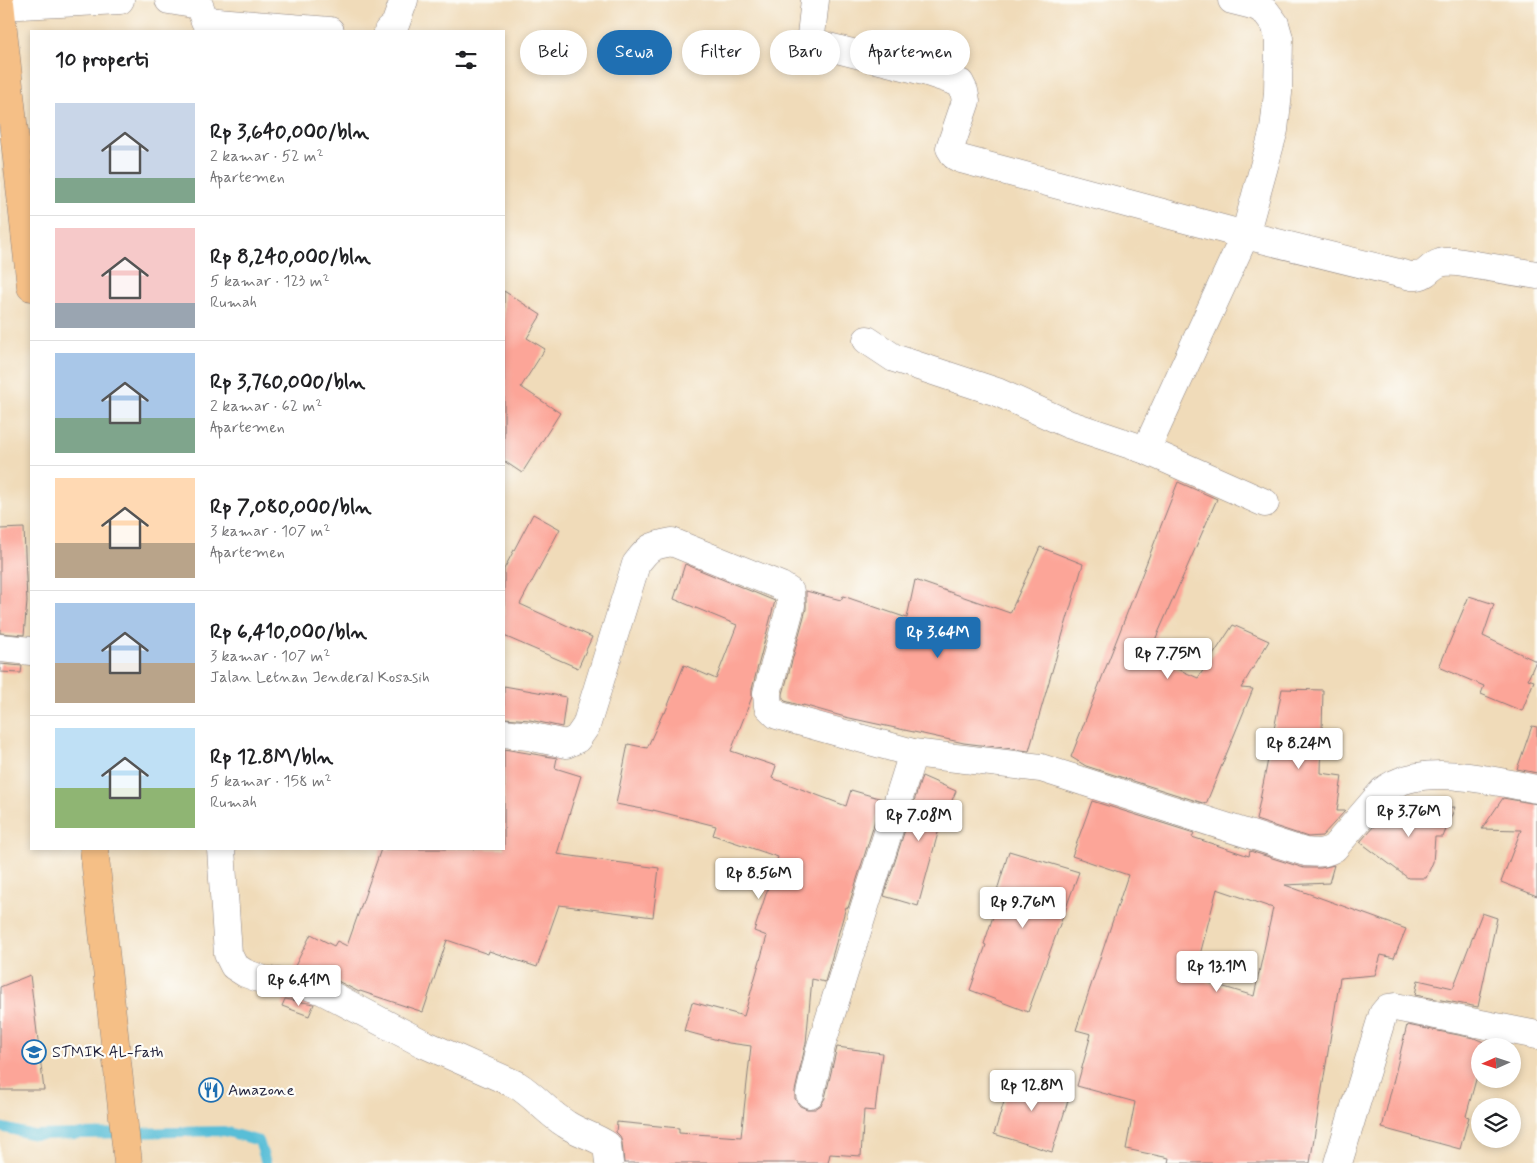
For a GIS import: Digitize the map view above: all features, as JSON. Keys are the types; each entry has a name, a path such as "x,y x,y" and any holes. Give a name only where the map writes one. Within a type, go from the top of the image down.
{"highway":[{"path":"0,4 5,89 30,280"},
{"path":"94,850 128,1163"}],"street":[{"path":"0,4 120,0"},
{"path":"169,0 198,5 205,21 318,30"},
{"path":"389,30 395,25 404,0"},
{"path":"814,0 811,35 812,40 817,44 927,72 960,84 966,101 950,148 955,156 974,163 1245,235 1411,276 1422,276 1437,264 1447,262 1537,275"},
{"path":"1146,450 1245,235 1274,130 1278,92 1279,38 1275,24 1266,12 1256,6 1232,0"},
{"path":"867,340 894,358 997,392 1068,424 1146,450 1265,503"},
{"path":"505,733 566,744 577,739 586,726 636,564 647,549 672,542 781,586 790,592 791,605 766,693 768,706 777,715 914,752 1041,768 1305,852 1319,853 1334,848 1383,791 1392,784 1402,780 1450,774 1537,789"},
{"path":"0,648 30,651"},
{"path":"810,1094 821,1046 914,752"},
{"path":"221,850 228,954 234,966 244,973 264,980 308,986 323,991 422,1043 517,1085 564,1123 580,1133 596,1138 607,1145 609,1163"},
{"path":"1338,1163 1383,1014 1388,1008 1395,1006 1537,1035"},
{"path":"115,1163 128,1163"}],"building":[{"path":"505,292 541,315 527,338 545,349 521,387 560,413 522,473 505,462"},
{"path":"1178,482 1217,499 1148,656 1198,678 1233,625 1269,641 1241,688 1253,689 1206,804 1086,766 1071,757"},
{"path":"533,514 560,529 520,604 592,637 578,668 505,636 505,567"},
{"path":"24,528 27,602 24,635 0,633 0,529"},
{"path":"1040,547 1083,564 1029,751 964,743 845,717 783,699 806,609 806,591 841,600 843,596 907,618 915,580 1010,613"},
{"path":"685,564 775,601 752,689 752,697 731,751 776,766 772,778 846,806 851,790 882,799 848,908 846,907 825,982 812,979 806,1043 795,1091 795,1099 800,1106 807,1109 815,1109 821,1105 825,1098 837,1047 882,1053 875,1111 864,1110 861,1156 830,1154 828,1163 624,1163 622,1143 620,1136 616,1132 617,1122 679,1128 679,1133 741,1137 751,1046 729,1043 684,1031 692,1002 744,1016 767,936 754,931 778,857 713,835 716,826 653,810 616,804 628,744 647,748 663,713 665,713 684,665 716,679 737,625 674,599"},
{"path":"1469,596 1494,604 1483,636 1536,661 1528,679 1534,681 1522,711 1481,694 1484,686 1439,667"},
{"path":"0,664 22,666 21,673 0,672"},
{"path":"505,686 566,697 562,727 530,720 505,718"},
{"path":"1282,689 1323,690 1321,773 1342,776 1337,811 1345,811 1322,836 1308,837 1256,820"},
{"path":"1532,726 1537,727 1537,773 1517,769"},
{"path":"505,749 557,758 555,768 581,776 557,854 659,868 653,917 559,905 537,967 489,951 488,954 447,940 423,1012 359,992 328,976 294,968 311,934 334,946 337,941 347,946 381,850 505,850"},
{"path":"922,776 956,791 938,833 918,906 884,896"},
{"path":"1503,798 1537,804 1537,896 1501,882 1521,830 1482,829"},
{"path":"1092,801 1194,833 1192,837 1249,856 1250,851 1304,868 1321,868 1334,865 1329,883 1285,885 1406,929 1394,958 1381,955 1375,975 1340,978 1310,1163 1168,1163 1169,1158 1126,1149 1135,1102 1077,1086 1091,1034 1076,1030 1128,875 1072,856","holes":["1217,889 1273,908 1254,996 1194,978"]},
{"path":"1455,807 1443,837 1435,837 1433,862 1426,878 1408,878 1360,842 1388,810"},
{"path":"1009,851 1079,872 1028,1012 970,990 986,945 984,944 999,898 995,897"},
{"path":"1482,913 1497,918 1478,1007 1415,995 1418,980 1453,988"},
{"path":"30,975 44,1090 0,1090 0,987"},
{"path":"285,999 314,1004 309,1016 282,1006"},
{"path":"1407,1025 1474,1038 1471,1038 1471,1088 1474,1088 1466,1116 1469,1117 1460,1149 1382,1128"},
{"path":"1013,1073 1071,1091 1052,1152 994,1134"}],"waterway":[{"path":"0,1127 34,1135 224,1131 259,1141 266,1163"}],"place":[{"name":"STMIK AL-Fath","path":"34,1052"},
{"name":"Amazone","path":"211,1090"}]}
